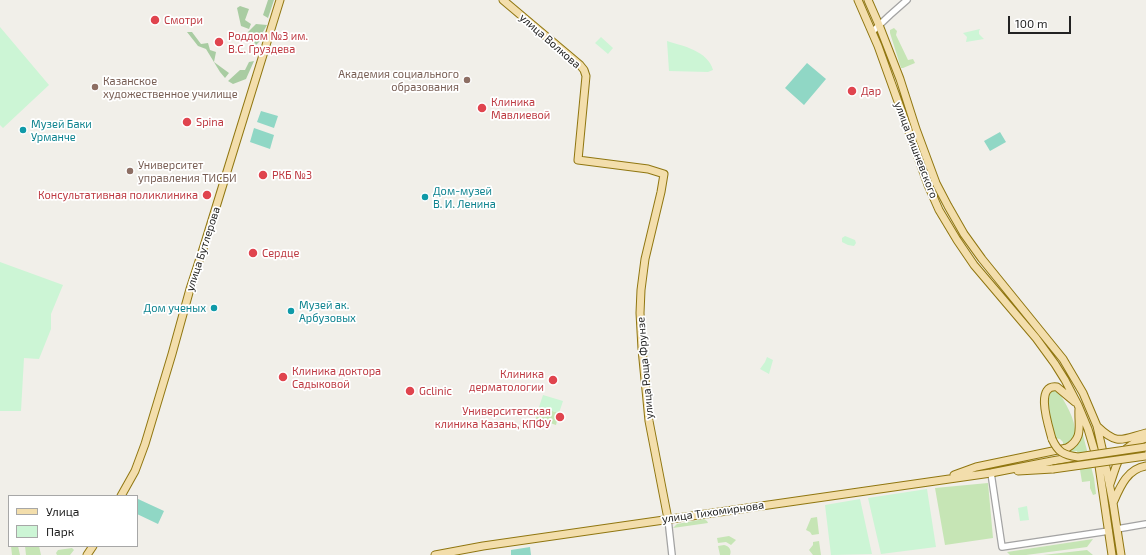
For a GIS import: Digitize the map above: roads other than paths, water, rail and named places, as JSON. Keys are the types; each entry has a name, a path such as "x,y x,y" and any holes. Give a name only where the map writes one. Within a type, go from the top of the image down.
{"main road":[{"name":"улица Бутлерова","path":"122,495 135,472 145,444 190,289 280,0"},
{"name":"улица Волкова","path":"503,0 584,70 586,76 578,160 648,169 664,174"},
{"name":"улица Вишневского","path":"858,0 878,46 928,185 939,210 974,265 1036,338 1055,364 1078,406 1088,429 1099,466 1112,555"},
{"name":"улица Вишневского","path":"868,0 900,79 916,129 936,183 948,206 964,234 982,259 1063,359 1083,393 1097,426 1110,484 1121,555"},
{"name":"улица Роща Фрунзе","path":"664,174 645,259 640,313 649,421 668,519"},
{"path":"942,480 976,467 1067,448 1072,445 1079,436 1078,406 1057,387 1051,387 1045,394 1044,402 1046,417 1052,439 1055,446 1063,454 1078,457"},
{"path":"1097,426 1109,436 1120,440 1129,439 1146,433"},
{"path":"1110,484 1120,456 1126,448 1135,442 1146,438"},
{"path":"992,473 1052,461 1146,447"},
{"path":"992,473 1054,469 1146,456"},
{"path":"1113,503 1126,476 1142,466 1146,466"},
{"name":"улица Тихомирнова","path":"436,555 483,546 992,473"}],"street":[{"path":"872,32 907,0"},
{"path":"992,473 1002,547 1109,531"},
{"path":"668,519 672,555"},
{"path":"1117,529 1146,524"}],"place":[{"name":"Смотри","path":"155,20"},
{"name":"Роддом №3 им. В.С. Груздева","path":"219,42"},
{"name":"Академия социального образования","path":"467,80"},
{"name":"Казанское художественное училище","path":"95,87"},
{"name":"Дар","path":"852,91"},
{"name":"Клиника Мавлиевой","path":"482,108"},
{"name":"Spina","path":"187,122"},
{"name":"Музей Баки Урманче","path":"23,130"},
{"name":"Университет управления ТИСБИ","path":"130,171"},
{"name":"РКБ №3","path":"263,175"},
{"name":"Консультативная поликлиника","path":"207,195"},
{"name":"Дом-музей В. И. Ленина","path":"425,197"},
{"name":"Сердце","path":"253,253"},
{"name":"Дом ученых","path":"214,308"},
{"name":"Музей ак. Арбузовых","path":"291,311"},
{"name":"Клиника доктора Садыковой","path":"283,377"},
{"name":"Клиника дерматологии","path":"553,380"},
{"name":"Gclinic","path":"410,391"},
{"name":"Университетская клиника Казань, КПФУ","path":"560,417"}]}
